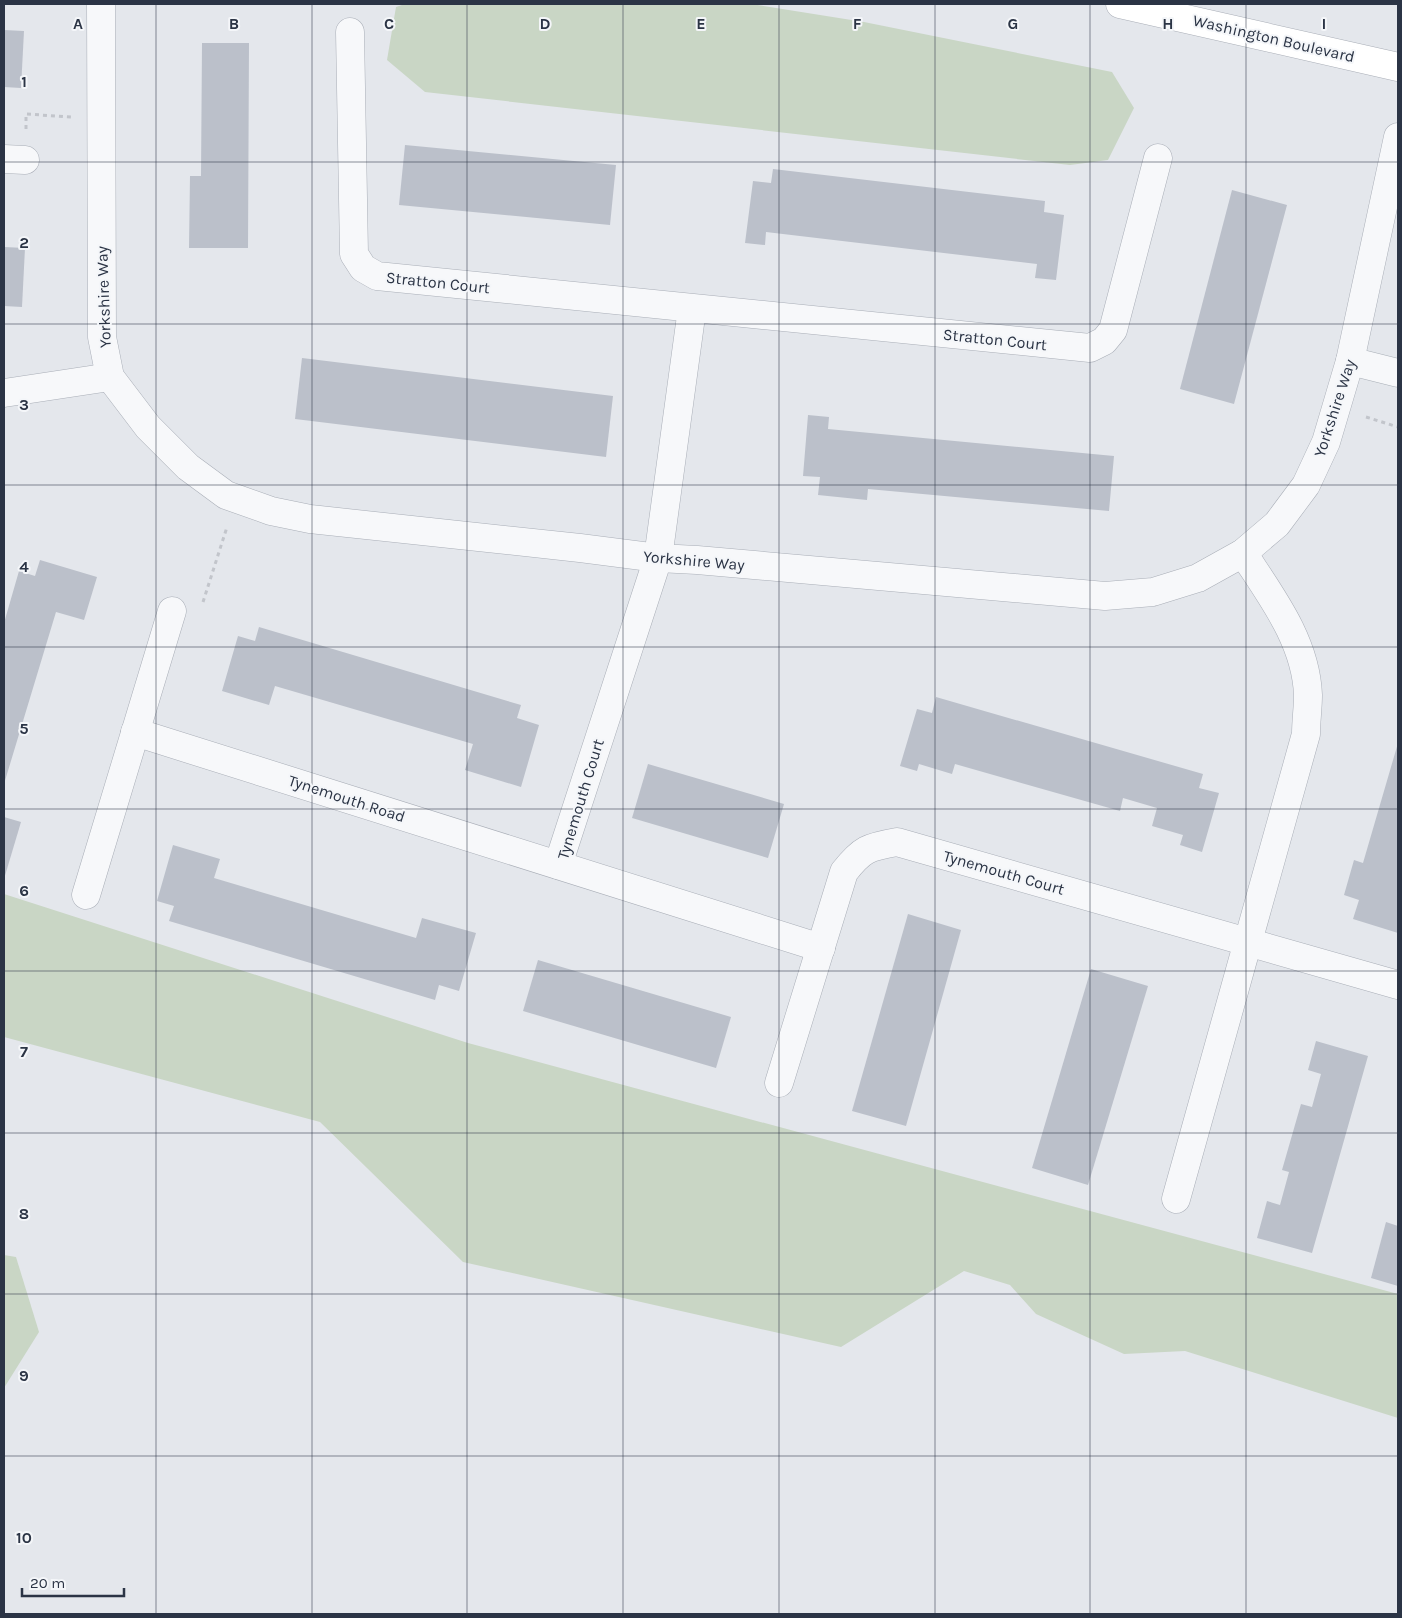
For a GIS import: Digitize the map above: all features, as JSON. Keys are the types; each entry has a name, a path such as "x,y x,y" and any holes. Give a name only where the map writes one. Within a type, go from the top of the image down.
{"street":[{"name":"Yorkshire Way","path":"101,4 102,337 110,377 148,427 188,467 226,495 270,511 310,519 658,558 1105,596 1153,592 1198,578 1243,553 1277,524 1306,486 1326,442 1350,361 1398,138"},
{"name":"Washington Boulevard","path":"1120,4 1398,67"},
{"name":"Stratton Court","path":"350,32 354,254 363,268 377,276 1090,348 1104,342 1113,330 1158,158"},
{"path":"658,558 692,309"},
{"path":"1350,361 1398,374"},
{"path":"4,393 110,377"},
{"path":"1176,1199 1306,734 1308,694 1301,654 1284,615 1243,553"},
{"name":"Tynemouth Court","path":"658,558 558,865 820,948"},
{"path":"86,895 172,610"},
{"name":"Tynemouth Road","path":"136,732 558,865"},
{"name":"Tynemouth Court","path":"779,1083 844,872 857,855 875,845 897,842 1398,986"}],"path":[{"path":"15,160 26,114 73,117"},
{"path":"1366,417 1398,427"},
{"path":"172,610 199,612 227,527"}],"green space":[{"path":"405,4 751,4 864,22 1112,72 1134,108 1108,160 1070,165 425,92 387,60 396,7"},
{"path":"4,894 468,1043 1398,1294 1398,1418 1185,1351 1124,1354 1036,1314 1010,1285 964,1271 841,1347 463,1262 320,1122 4,1037"},
{"path":"4,1255 16,1257 39,1332 4,1388"}],"building":[{"path":"4,30 24,31 21,88 4,87"},
{"path":"202,43 249,43 248,248 189,248 190,176 201,176"},
{"path":"405,145 616,165 610,225 399,205"},
{"path":"773,169 1045,201 1044,212 1064,215 1056,280 1035,278 1037,264 766,232 765,245 745,243 753,181 771,183"},
{"path":"1232,190 1287,205 1234,404 1180,389"},
{"path":"4,247 25,248 22,307 4,306"},
{"path":"302,358 613,396 606,457 295,419"},
{"path":"808,415 829,417 828,429 1114,456 1109,511 868,489 867,500 818,495 820,477 803,476"},
{"path":"40,560 97,577 84,620 56,612 4,784 4,623 19,571 35,576"},
{"path":"259,627 521,705 517,718 539,725 521,787 465,770 473,744 275,686 269,705 222,691 238,636 255,641"},
{"path":"936,697 1203,774 1199,788 1219,793 1202,852 1180,845 1183,835 1152,826 1157,808 1123,798 1120,811 955,764 952,774 919,764 917,771 900,766 917,709 932,713"},
{"path":"1398,743 1398,933 1353,919 1359,900 1344,895 1354,860 1363,863"},
{"path":"648,764 784,804 768,858 632,818"},
{"path":"4,817 21,822 4,879"},
{"path":"173,845 220,859 214,878 416,938 422,918 476,933 459,991 439,985 435,1000 169,921 174,906 157,901"},
{"path":"908,914 961,930 906,1126 852,1111"},
{"path":"538,960 731,1017 716,1068 523,1011"},
{"path":"1091,969 1148,986 1088,1185 1032,1168"},
{"path":"1316,1041 1368,1056 1312,1253 1257,1238 1267,1201 1280,1205 1289,1172 1282,1170 1301,1104 1312,1107 1321,1074 1308,1070"},
{"path":"1386,1222 1398,1226 1398,1286 1371,1278"}]}
